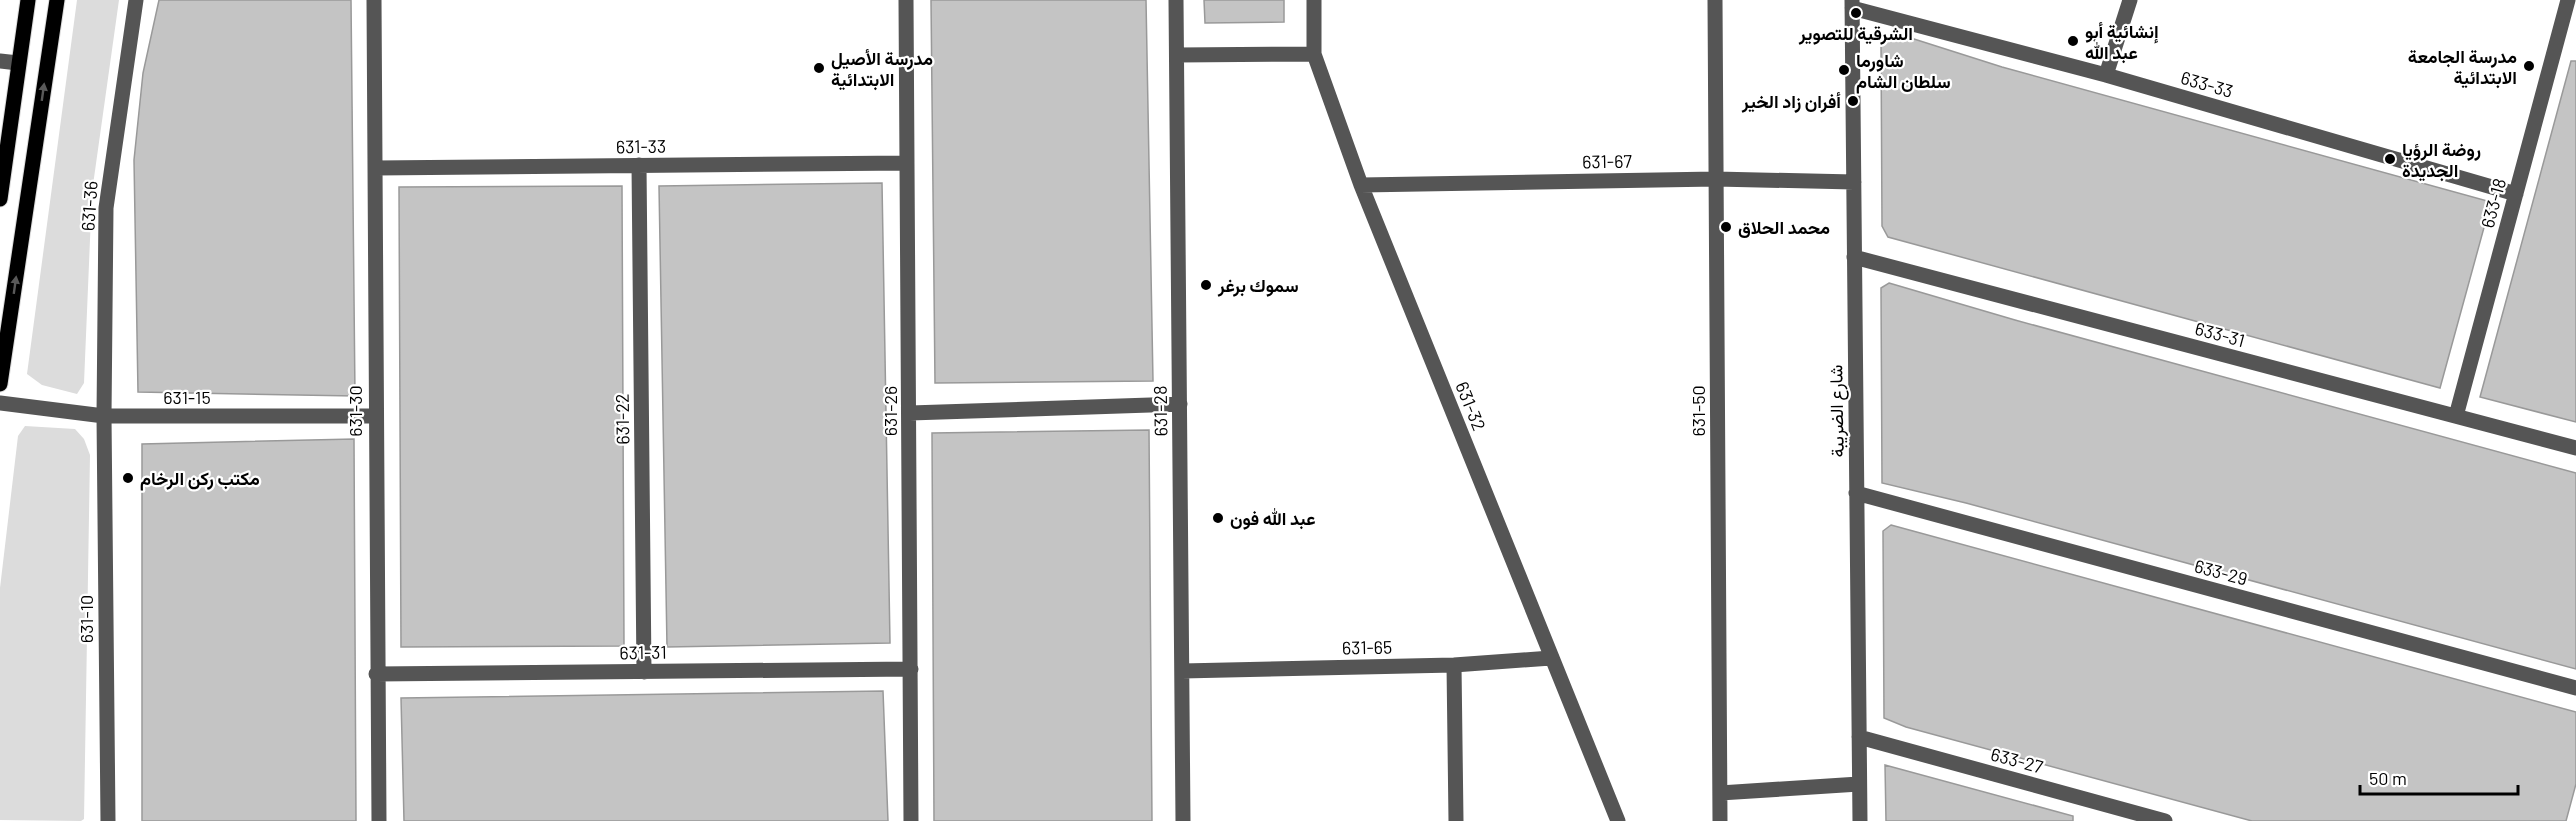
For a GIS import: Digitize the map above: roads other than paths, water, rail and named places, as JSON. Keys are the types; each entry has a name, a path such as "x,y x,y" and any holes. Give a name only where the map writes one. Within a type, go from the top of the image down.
{"main road":[{"path":"0,199 28,0"},
{"path":"0,384 57,0"}],"street":[{"name":"631-36","path":"104,416 106,208 136,0"},
{"name":"631-30","path":"374,0 376,674 379,821"},
{"name":"631-26","path":"906,0 911,821"},
{"name":"631-28","path":"1176,0 1183,821"},
{"name":"631-32","path":"1314,0 1314,54 1362,185 1618,821"},
{"name":"631-50","path":"1715,0 1720,821"},
{"path":"2106,75 2130,0"},
{"name":"633-18","path":"2456,416 2568,0"},
{"name":"633-33","path":"1852,4 2516,194"},
{"name":"شارع الضريبة","path":"1852,4 1860,821"},
{"path":"1177,55 1314,54"},
{"path":"0,61 18,63"},
{"name":"631-33","path":"376,168 908,163"},
{"name":"631-22","path":"639,165 644,672"},
{"name":"631-67","path":"1362,185 1716,179 1854,182"},
{"name":"633-31","path":"1854,257 2576,448"},
{"name":"631-15","path":"0,403 104,416 375,416"},
{"path":"910,413 1180,404"},
{"name":"631-10","path":"104,416 108,821"},
{"name":"633-29","path":"1857,493 2576,688"},
{"name":"631-65","path":"1182,671 1454,664 1551,658"},
{"path":"1454,664 1456,821"},
{"name":"631-31","path":"376,674 911,669"},
{"name":"633-27","path":"1859,737 2165,821"},
{"path":"1720,793 1859,784"}],"place":[{"name":"الشرقية للتصوير","path":"1856,13"},
{"name":"إنشائية أبو عبد الله","path":"2073,41"},
{"name":"مدرسة الجامعة الابتدائية","path":"2529,66"},
{"name":"مدرسة الأصيل الابتدائية","path":"819,68"},
{"name":"شاورما سلطان الشام","path":"1844,70"},
{"name":"أفران زاد الخير","path":"1853,101"},
{"name":"روضة الرؤيا الجديدة","path":"2390,159"},
{"name":"محمد الحلاق","path":"1726,227"},
{"name":"سموك برغر","path":"1206,285"},
{"name":"مكتب ركن الرخام","path":"128,478"},
{"name":"عبد الله فون","path":"1218,518"}]}
